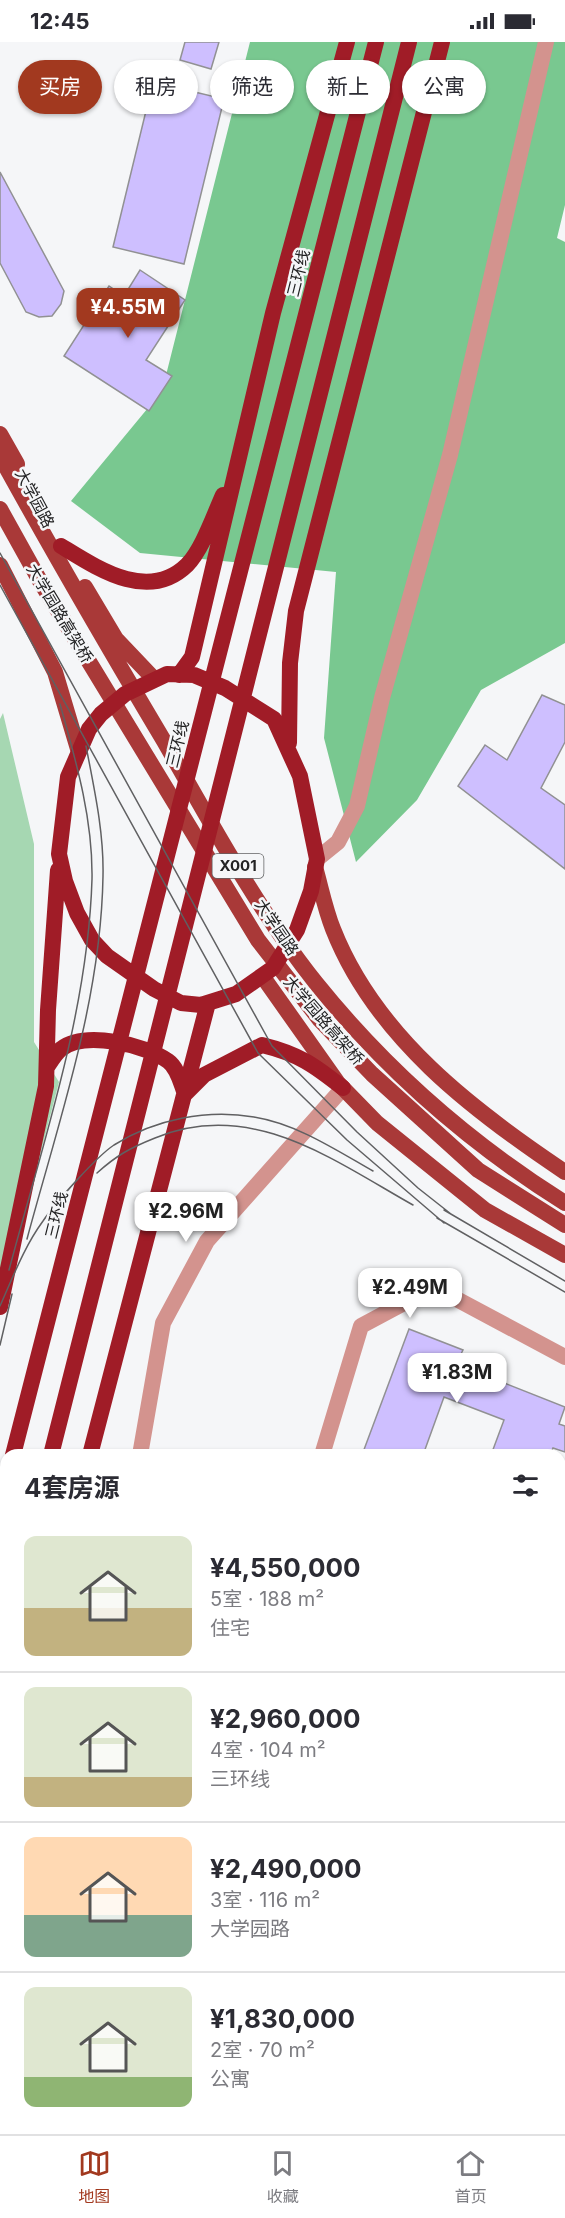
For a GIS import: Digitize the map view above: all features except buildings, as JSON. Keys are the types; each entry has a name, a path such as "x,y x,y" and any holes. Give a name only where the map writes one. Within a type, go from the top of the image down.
{"highway":[{"path":"179,675 192,657 273,314 347,42"},
{"name":"三环线","path":"15,1449 376,42"},
{"path":"53,1449 409,42"},
{"path":"290,747 290,663 296,611 442,42"},
{"path":"61,546 107,574 131,581 152,582 171,575 188,564 238,464"},
{"path":"0,1307 46,1086 48,1010 59,854 68,777 78,749 101,714 125,694 167,674 194,675 225,688 274,719 290,747 300,776 316,863 297,930 284,953 263,977 236,994 208,1003 181,1003 154,989 107,956 92,940 77,913 65,881 59,854"},
{"path":"92,1449 208,1003"},
{"path":"47,1067 62,1048 92,1039 110,1041 144,1050 169,1062 177,1073 185,1094"},
{"path":"185,1094 204,1075 262,1046 291,1052 314,1065 343,1088"}],"main road":[{"name":"大学园路","path":"0,434 61,546 116,639 154,679"},
{"name":"大学园路","path":"0,456 91,620 232,858 315,982 358,1032 431,1104 476,1143 565,1203"},
{"name":"大学园路高架桥","path":"0,508 40,581 258,940 320,1020 372,1074 478,1170 565,1225"},
{"path":"0,565 55,672 78,749"},
{"path":"316,863 333,929 369,998 420,1059 484,1115 565,1172"},
{"path":"263,977 343,1088 377,1123 485,1210 565,1255"}],"street":[{"path":"316,863 338,842 357,806 382,698 450,455 546,42"},
{"path":"141,1449 163,1323 207,1241 343,1088"},
{"path":"324,1449 361,1326 434,1287 565,1357"}],"green space":[{"path":"250,42 565,42 565,205 557,238 565,242 565,643 481,690 417,800 356,862 324,738 336,572 140,553 71,501 162,391 232,114 294,114 294,60 245,60"},
{"path":"3,713 34,844 34,1042 59,1082 0,1310 0,719"}],"tram line":[{"path":"0,553 272,1046 357,1132 418,1188 451,1214"},
{"path":"0,585 258,1053 347,1140 444,1223"},
{"path":"9,1270 62,1076 73,1027 89,929 92,879 90,834 87,812 60,704"},
{"path":"27,1239 65,1105 87,1014 95,969 103,876 102,843 86,746"},
{"path":"0,1306 30,1241 57,1203 106,1151 130,1136 147,1129 200,1115 254,1117 286,1125 373,1171"},
{"path":"97,1173 124,1152 155,1138 190,1128 225,1125 258,1130 322,1153 413,1205"},
{"path":"444,1210 565,1281"},
{"path":"437,1218 565,1292"},
{"path":"0,1345 12,1294"}]}
